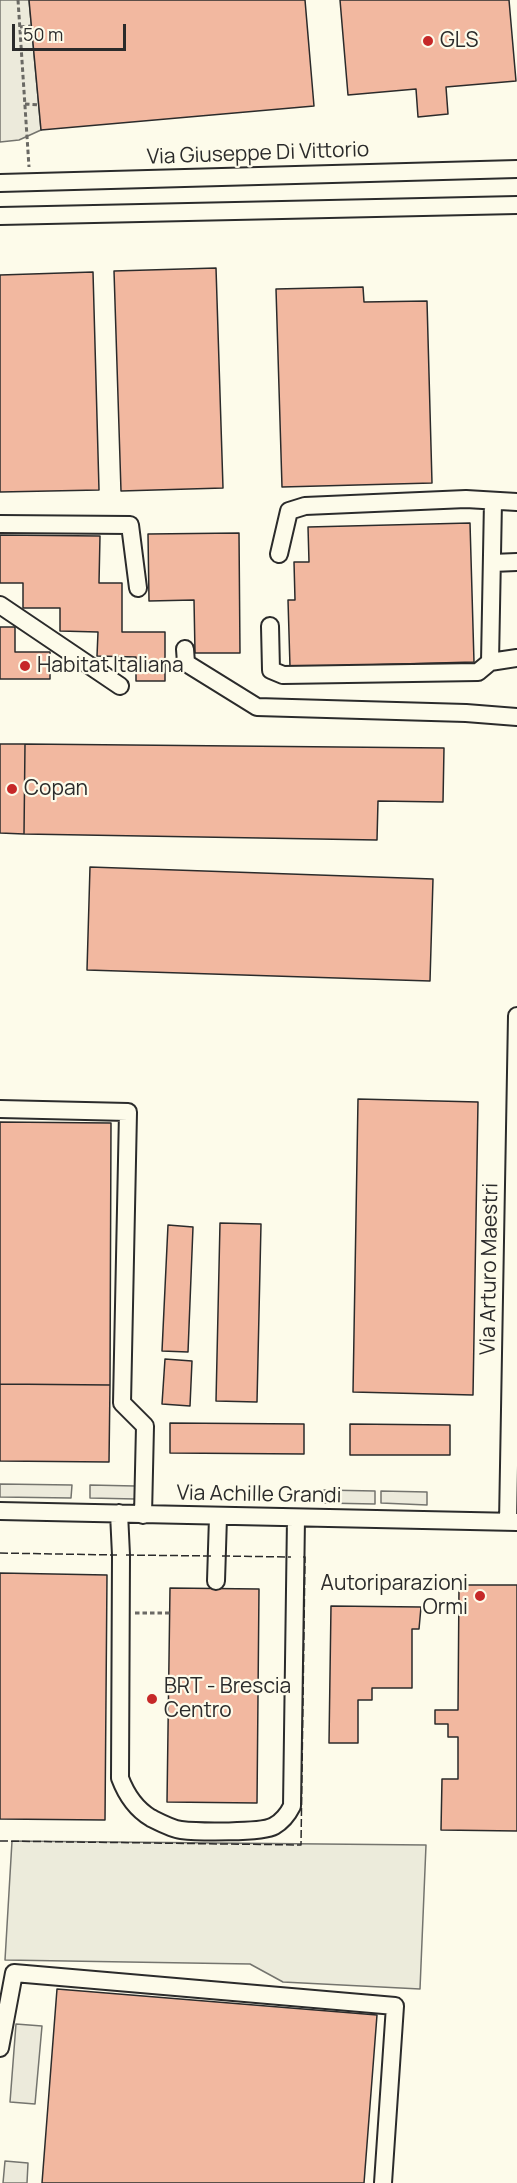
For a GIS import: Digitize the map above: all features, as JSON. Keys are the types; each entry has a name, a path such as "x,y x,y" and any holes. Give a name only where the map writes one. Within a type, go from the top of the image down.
{"street":[{"name":"Via Giuseppe Di Vittorio","path":"0,183 517,170"},
{"path":"0,216 517,204"},
{"path":"279,554 289,511 304,506 466,499 517,502"},
{"path":"490,662 493,501"},
{"path":"0,524 130,525 138,588"},
{"path":"492,563 517,562"},
{"path":"0,605 120,686"},
{"path":"270,626 271,670 283,675 478,672 490,662 517,658"},
{"path":"185,650 186,663 257,707 466,713 517,717"},
{"name":"Via Arturo Maestri","path":"512,1522 517,1016"},
{"path":"0,1109 128,1112 122,1403 146,1425 143,1515"},
{"name":"Via Achille Grandi","path":"0,1511 512,1522"},
{"path":"119,1513 120,1778 124,1790 138,1808 151,1818 180,1830 257,1830 273,1827 287,1817 292,1806 297,1518"},
{"path":"216,1581 218,1517"},
{"path":"0,2048 14,1973 394,2006 383,2183"}],"path":[{"path":"18,0 29,167"},
{"path":"20,27 31,26"},
{"path":"25,104 39,105"},
{"path":"121,1613 170,1613"}],"shaded area":[{"path":"0,0 29,0 41,130 19,140 0,142"},
{"path":"0,1484 72,1485 71,1498 0,1497"},
{"path":"90,1485 135,1486 135,1499 90,1498"},
{"path":"324,1490 375,1491 375,1504 324,1503"},
{"path":"381,1491 427,1492 427,1505 381,1503"},
{"path":"12,1841 426,1845 420,1989 283,1982 250,1964 5,1960"},
{"path":"16,2024 42,2026 35,2104 10,2102"},
{"path":"5,2161 28,2163 27,2183 3,2183"}],"building":[{"path":"29,0 305,0 314,106 41,130"},
{"name":"GLS","path":"340,0 509,0 516,81 446,87 448,114 418,117 416,89 348,95"},
{"path":"216,268 223,488 121,491 114,271"},
{"path":"93,272 99,490 0,492 0,275"},
{"path":"363,287 364,302 427,301 432,483 282,487 276,289"},
{"path":"470,523 474,662 290,667 288,600 295,600 294,562 309,562 308,527"},
{"path":"239,533 240,653 195,653 194,600 149,601 148,534"},
{"path":"0,535 100,536 99,583 122,583 122,632 165,632 165,681 136,681 136,657 97,656 98,632 60,631 60,608 23,608 23,583 0,583"},
{"name":"Habitat Italiana","path":"0,627 15,627 15,652 50,652 50,679 0,679"},
{"name":"Copan","path":"0,744 25,744 24,834 0,833"},
{"path":"25,744 444,748 443,802 378,801 377,840 24,834"},
{"path":"90,867 433,879 430,981 87,970"},
{"path":"358,1099 478,1102 473,1395 353,1392"},
{"path":"0,1122 111,1123 110,1385 0,1384"},
{"path":"220,1223 261,1224 257,1402 216,1401"},
{"path":"168,1225 193,1227 188,1352 162,1351"},
{"path":"165,1359 192,1361 190,1406 162,1404"},
{"path":"0,1384 110,1385 109,1462 0,1461"},
{"path":"170,1423 304,1424 304,1454 170,1453"},
{"path":"350,1424 450,1425 450,1455 350,1455"},
{"path":"0,1573 107,1575 105,1820 0,1819"},
{"path":"459,1585 517,1585 517,1831 441,1830 442,1779 458,1779 458,1737 448,1737 448,1724 435,1724 435,1710 458,1710"},
{"path":"170,1588 259,1589 257,1803 167,1802"},
{"path":"331,1606 421,1607 419,1629 412,1629 412,1688 372,1688 372,1700 358,1700 358,1743 329,1743"},
{"path":"57,1989 377,2015 364,2183 42,2183"}],"fence":[{"path":"0,1553 117,1555"},
{"path":"126,1555 213,1556"},
{"path":"222,1556 291,1557"},
{"path":"0,1841 301,1845 305,1557 300,1557"}],"place":[{"name":"GLS","path":"428,41"},
{"name":"Habitat Italiana","path":"25,666"},
{"name":"Copan","path":"12,789"},
{"name":"Autoriparazioni Ormi","path":"480,1596"},
{"name":"BRT - Brescia Centro","path":"152,1699"}]}
